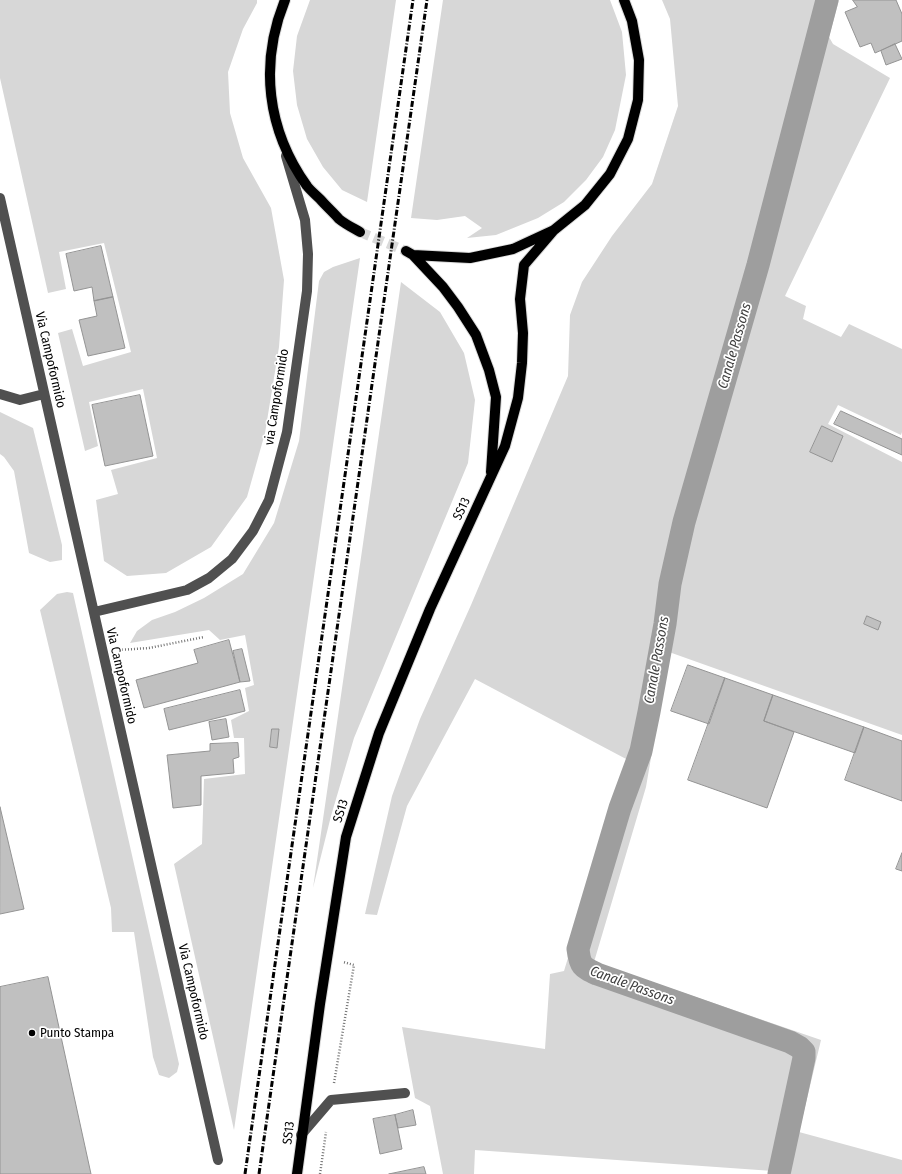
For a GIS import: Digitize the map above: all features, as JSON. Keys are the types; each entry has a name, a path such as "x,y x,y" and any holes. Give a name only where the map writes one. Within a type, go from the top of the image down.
{"main road":[{"path":"285,0 278,18 271,50 270,83 274,115 284,146 308,186 340,220 360,232"},
{"name":"SS13","path":"297,1174 301,1135 346,837 379,733 430,609 505,446 518,398 522,364 523,332 520,299 524,265 554,230 585,205 610,174 628,139 638,100 639,60 632,21 624,0"},
{"name":"SS13","path":"491,478 496,397 490,370 476,335 458,307 443,286 409,253 470,258 513,249 554,230"}],"street":[{"name":"via Campoformido","path":"94,612 187,590 209,578 232,559 253,531 269,500 287,432 307,292 308,254 305,220 284,146"},
{"name":"Via Campoformido","path":"0,198 218,1160"},
{"path":"0,394 20,400 44,394"},
{"path":"301,1135 331,1100 406,1093"}],"path":[{"path":"103,652 148,648 204,637"},
{"path":"327,957 354,965 331,1100"},
{"path":"320,1174 326,1130"}],"shaded area":[{"path":"0,0 257,0 257,3 243,29 228,72 230,113 243,158 271,208 284,280 279,347 265,433 247,497 211,547 166,573 127,576 104,561 96,500 118,494 111,470 157,458 143,389 89,402 98,446 85,451 58,333 72,329 83,366 131,352 104,243 59,252 66,289 48,293 0,78"},
{"path":"310,0 396,0 367,202 342,190 323,167 307,139 297,105 293,71 297,36"},
{"path":"443,0 610,0 622,32 626,75 615,130 603,157 586,180 564,202 538,218 496,235 467,238 482,228 465,216 437,220 411,218"},
{"path":"662,0 839,0 829,37 833,44 890,78 785,296 806,306 803,319 841,337 849,324 902,349 901,435 838,405 828,424 902,462 902,735 669,652 646,787 594,962 821,1040 799,1132 902,1160 902,1174 773,1174 773,1171 475,1150 474,1174 443,1174 430,1106 415,1098 402,1027 545,1049 550,974 564,971 628,760 475,679 407,806 377,915 365,914 392,796 420,719 471,605 568,376 570,315 582,282 612,236 652,184 678,106 670,19"},
{"path":"360,258 234,1130 174,864 202,844 204,779 245,774 244,738 234,738 231,720 249,711 245,688 254,685 245,635 220,640 209,630 130,643 137,631 152,620 175,612 204,598 243,574 274,523 299,441 319,281 324,272 333,267"},
{"path":"401,282 440,312 464,353 475,400 468,463 354,738 331,816 313,888"},
{"path":"0,412 33,428 62,545 62,560 50,562 29,553 14,471 0,454"},
{"path":"67,592 73,593 179,1064 177,1072 169,1078 159,1075 153,1057 134,932 112,932 111,908 40,610 57,594"}],"building":[{"path":"853,0 896,0 902,14 902,41 875,53 871,43 860,47 845,12 857,7"},
{"path":"895,44 902,59 886,65 881,51"},
{"path":"101,246 113,297 94,301 92,287 74,291 66,254"},
{"path":"113,297 125,348 88,356 79,320 97,316 94,301"},
{"path":"140,395 153,456 105,466 92,405"},
{"path":"841,411 902,439 902,455 834,424"},
{"path":"822,426 843,436 832,462 810,452"},
{"path":"867,616 881,622 878,630 864,624"},
{"path":"229,640 240,682 144,708 136,680 198,663 194,650"},
{"path":"242,649 250,681 240,682 233,651"},
{"path":"688,665 725,678 709,724 671,711"},
{"path":"725,678 773,695 764,721 794,732 767,808 688,780"},
{"path":"240,690 245,711 169,730 164,709"},
{"path":"773,695 864,727 855,753 764,721"},
{"path":"226,719 229,737 212,740 209,722"},
{"path":"864,727 902,741 902,801 845,780"},
{"path":"272,729 279,729 277,748 270,747"},
{"path":"238,743 239,757 233,759 234,773 201,776 201,805 173,808 167,755 210,751 210,744"},
{"path":"0,807 24,909 0,914"},
{"path":"902,853 902,871 896,869"},
{"path":"48,977 91,1174 0,1174 0,987"},
{"path":"413,1110 416,1125 398,1128 395,1115"},
{"path":"395,1115 402,1149 380,1154 373,1119"},
{"path":"424,1167 426,1174 389,1174"}],"waterway":[{"name":"Canale Passons","path":"779,1174 804,1058 804,1052 790,1042 588,970 581,963 578,949 620,808 641,751 665,624 670,584 684,522 758,265 827,0"}],"tunnel":[{"path":"360,232 406,251"}],"railway":[{"path":"245,1174 413,0"},
{"path":"259,1174 427,0"}],"place":[{"name":"Punto Stampa","path":"32,1033"}]}
